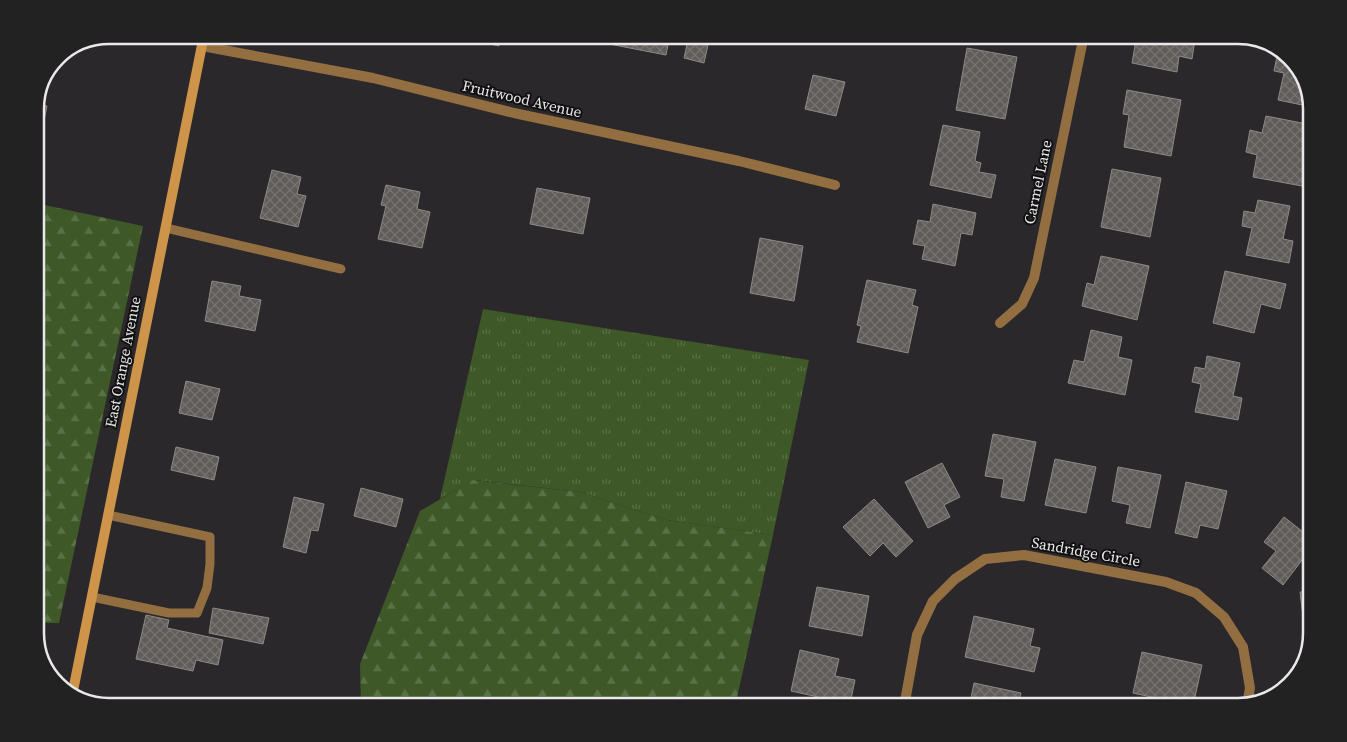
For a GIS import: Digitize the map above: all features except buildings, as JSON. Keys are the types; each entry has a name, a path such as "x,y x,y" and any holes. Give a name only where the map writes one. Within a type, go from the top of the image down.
{"main road":[{"name":"East Orange Avenue","path":"74,688 202,46"}],"street":[{"name":"Carmel Lane","path":"1000,323 1022,304 1034,278 1082,44"},
{"name":"Fruitwood Avenue","path":"202,46 373,78 514,113 739,161 835,185"},
{"name":"Sandridge Circle","path":"906,698 917,635 933,601 955,579 985,559 1024,555 1166,582 1196,593 1224,617 1243,647 1250,688 1248,697"}],"lane":[{"path":"166,228 341,269"},
{"path":"92,597 169,613 197,613 207,588 210,564 210,536 108,516"}],"green space":[{"path":"44,205 143,226 59,623 44,623"},
{"path":"483,309 809,360 773,535 666,520 580,492 474,480 440,499"},
{"path":"473,480 580,492 666,520 773,535 737,698 361,698 360,664 420,511"}]}
